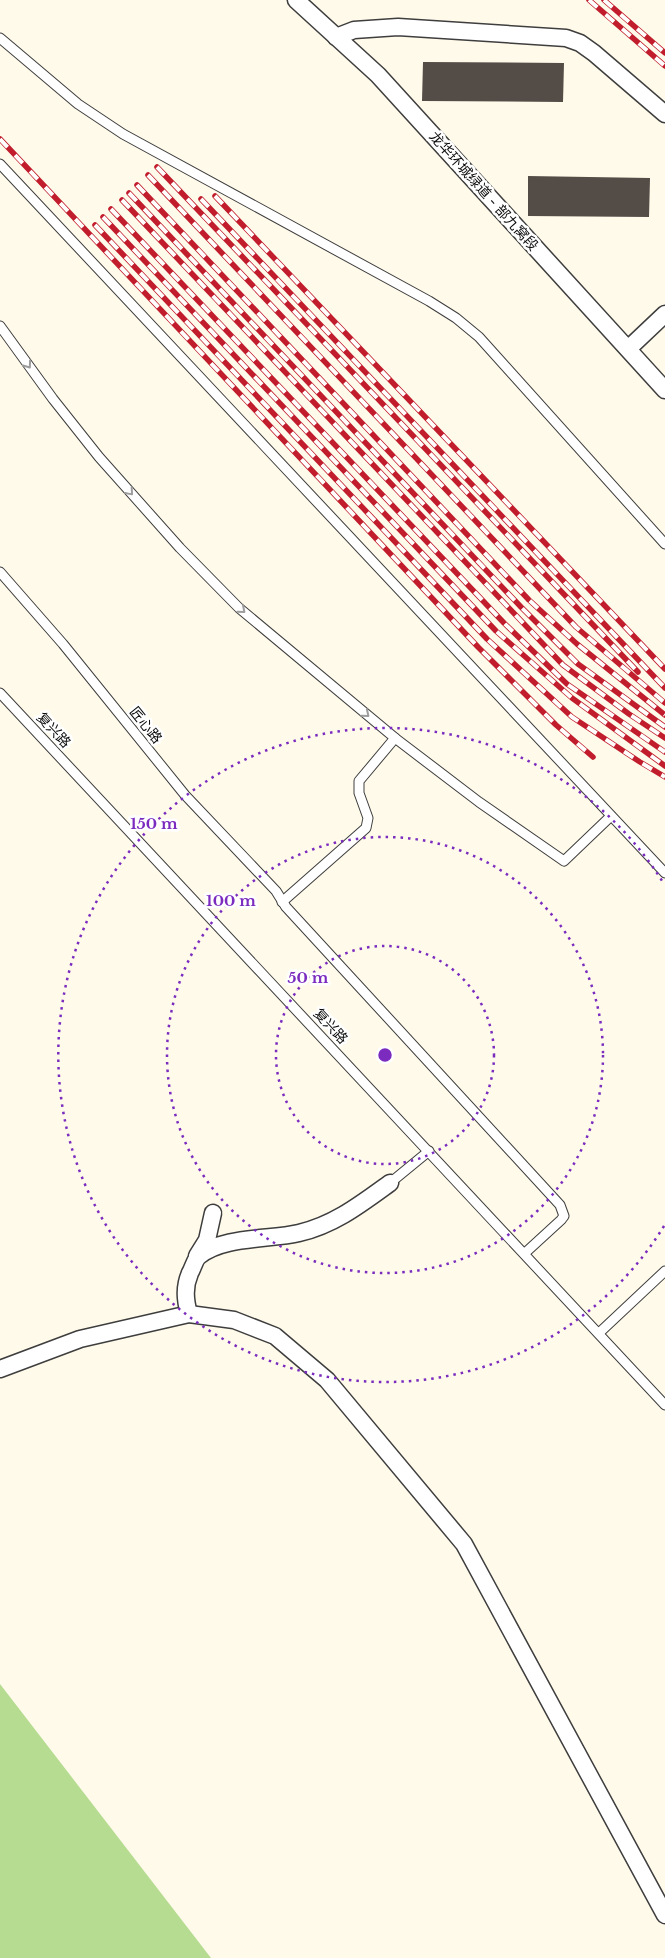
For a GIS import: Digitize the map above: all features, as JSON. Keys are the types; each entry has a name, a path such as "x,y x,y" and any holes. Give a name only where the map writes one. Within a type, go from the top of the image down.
{"street":[{"name":"龙华环城绿道 - 部九窝段","path":"296,0 378,75 665,390"},
{"path":"336,36 354,30 398,27 566,38 580,43 594,53 665,114"},
{"path":"628,349 662,323"},
{"path":"197,1256 218,1246 300,1233 330,1222 354,1209 390,1183"},
{"path":"190,1314 185,1298 188,1278 197,1256 207,1240 213,1213"},
{"path":"0,1369 80,1340 190,1314 234,1320 275,1336 327,1380 464,1544 665,1914"}],"lane":[{"path":"0,38 78,104 123,134 348,258 429,300 456,318 479,336 665,544"},
{"path":"0,164 665,873"},
{"path":"0,326 53,399 94,450 180,548 239,608 395,738 479,802 564,861 611,816"},
{"name":"匠心路","path":"0,572 63,644 185,794 276,891 282,902 560,1204 564,1216 561,1220 522,1250"},
{"name":"复兴路","path":"0,693 665,1405"},
{"path":"282,902 366,828 368,818 359,793 359,781 395,738"},
{"path":"390,1183 429,1151"},
{"path":"598,1333 665,1272"}],"green space":[{"path":"0,1684 211,1958 0,1958"}],"building":[{"path":"423,62 564,63 563,102 422,101"},
{"path":"528,176 650,178 649,217 528,216"}],"railway":[{"path":"589,0 665,66"},
{"path":"604,0 665,53"},
{"path":"0,139 478,647 556,725 593,757"},
{"path":"157,167 638,672"},
{"path":"148,175 576,627 665,703"},
{"path":"137,185 529,600 577,644 665,715"},
{"path":"129,193 521,607 578,664 665,727"},
{"path":"215,196 665,669"},
{"path":"201,199 665,688"},
{"path":"122,200 563,665 665,738"},
{"path":"111,209 504,623 567,684 665,752"},
{"path":"103,217 496,631 572,698 665,766"},
{"path":"95,225 487,639 572,717 665,777"}]}
